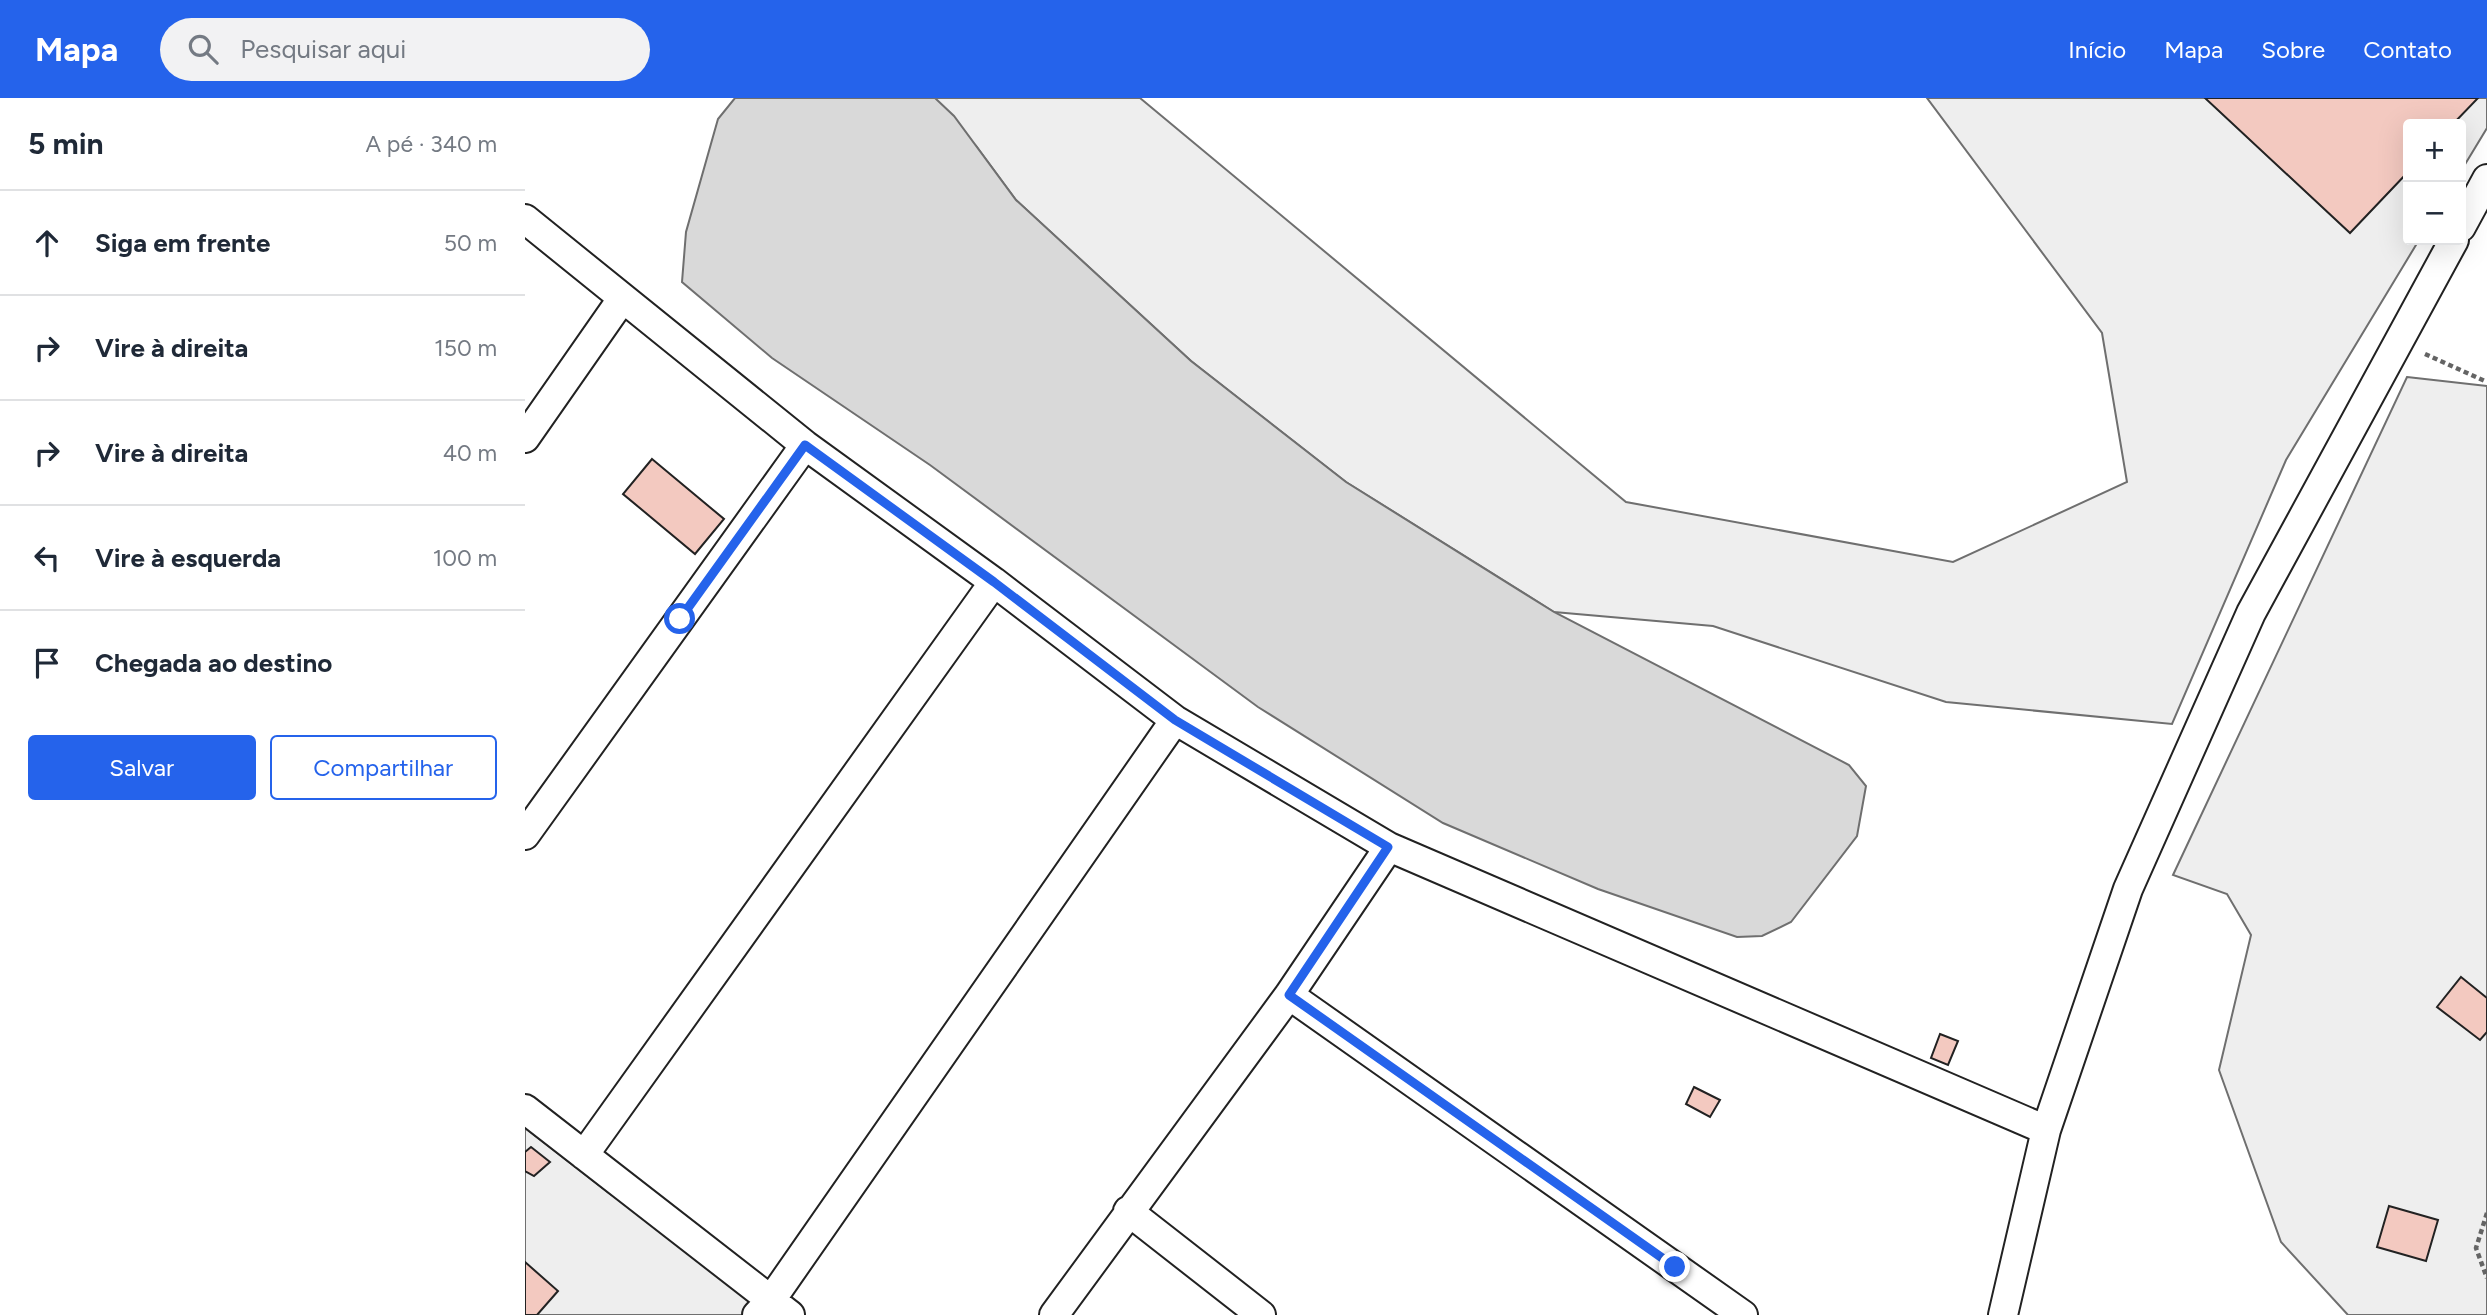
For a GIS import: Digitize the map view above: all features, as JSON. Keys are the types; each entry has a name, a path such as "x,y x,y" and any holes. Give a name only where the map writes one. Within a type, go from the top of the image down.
{"street":[{"path":"2466,218 2487,179"},
{"path":"525,219 805,445 994,582 1175,720 1388,847 2046,1130"},
{"path":"2003,1315 2046,1130 2128,889 2251,613 2451,245"},
{"path":"525,438 622,299"},
{"path":"525,835 805,445"},
{"path":"585,1155 994,582"},
{"path":"525,1109 773,1310 1175,720"},
{"path":"1054,1315 1289,995 1388,847"},
{"path":"1289,995 1743,1315"},
{"path":"1128,1211 1261,1315"}],"path":[{"path":"2399,341 2487,382"},
{"path":"2487,1213 2476,1248 2487,1278"}],"shaded area":[{"path":"735,98 935,98 954,116 1016,200 1191,361 1346,482 1554,612 1849,765 1866,786 1857,836 1791,922 1762,936 1737,937 1598,889 1443,823 1258,707 930,465 772,358 682,282 686,232 718,119"},
{"path":"927,98 1140,98 1626,502 1953,562 2127,482 2102,333 1927,98 2487,98 2487,128 2466,163 2466,119 2403,119 2403,245 2416,245 2286,460 2172,724 1946,702 1713,626 1554,612 1346,482 1191,361 1016,200 976,146"},
{"path":"2407,377 2487,386 2487,1315 2348,1315 2281,1242 2219,1070 2251,935 2227,894 2173,875"},
{"path":"525,1128 610,1194 798,1315 525,1315"}],"building":[{"path":"2205,98 2478,98 2458,119 2403,119 2403,177 2350,233"},
{"path":"652,459 724,519 695,554 623,494"},
{"path":"2461,977 2487,998 2487,1032 2480,1040 2437,1007"},
{"path":"1940,1034 1958,1041 1948,1065 1931,1058"},
{"path":"1694,1087 1720,1100 1710,1117 1686,1104"},
{"path":"531,1147 550,1162 534,1176 525,1171 525,1152"},
{"path":"2389,1206 2438,1220 2426,1261 2377,1247"},
{"path":"525,1262 558,1291 537,1315 525,1315"}],"route":[{"path":"680,619 805,445 994,582 1175,720 1388,847 1289,995 1675,1267"}]}
